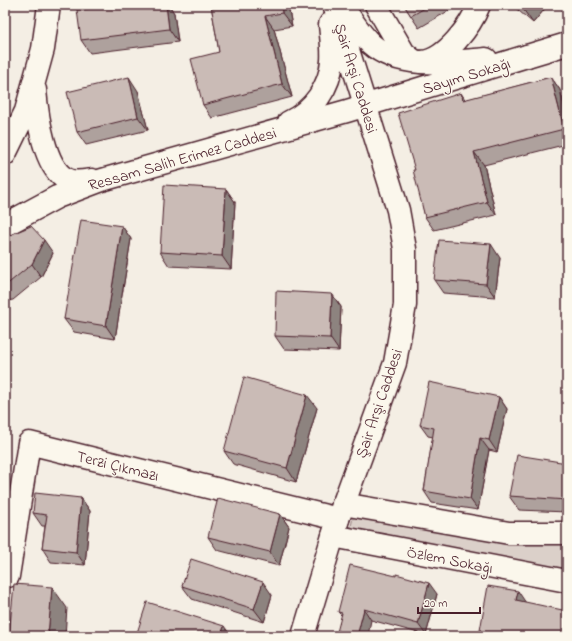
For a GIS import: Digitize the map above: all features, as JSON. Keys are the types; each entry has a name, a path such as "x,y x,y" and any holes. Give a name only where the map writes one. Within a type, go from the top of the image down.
{"main road":[{"path":"5,154 26,111 43,49 49,5"},
{"path":"248,140 299,117 318,99 327,81 332,65 329,5"},
{"name":"Şair Arşi Caddesi","path":"303,636 338,520 395,363 405,305 405,249 398,210 334,5"},
{"path":"341,5 361,32 375,47 393,56 418,62 444,63 527,56"},
{"path":"376,5 404,53 418,62 434,58 457,40 470,24 480,5"},
{"name":"Sayım Sokağı","path":"366,106 567,44"},
{"path":"35,80 37,113 41,132 49,157 58,172 68,180 102,180"},
{"name":"Ressam Salih Erimez Caddesi","path":"5,225 57,197 102,180 366,106"},
{"name":"Terzi Çıkmazı","path":"8,576 29,443 338,520"},
{"path":"338,520 509,533 567,533"},
{"name":"Özlem Sokağı","path":"338,520 567,581"}],"shaded area":[{"path":"355,510 567,542 567,578 349,534"}],"building":[{"path":"121,5 166,5 169,29 81,40 77,10"},
{"path":"211,5 281,5 282,13 265,16 282,84 203,105 191,59 219,52"},
{"path":"404,5 430,5 411,16"},
{"path":"518,5 527,5 523,9"},
{"path":"129,77 138,117 77,132 67,92"},
{"path":"551,77 564,129 474,152 487,202 425,217 413,170 415,170 398,113 461,93 463,100"},
{"path":"164,185 226,189 222,256 160,252"},
{"path":"81,220 122,226 106,326 64,319"},
{"path":"31,226 44,240 32,264 5,286 5,237"},
{"path":"439,240 491,244 486,284 434,280"},
{"path":"276,291 332,294 330,338 275,336"},
{"path":"244,377 307,395 287,468 224,451"},
{"path":"429,382 499,397 489,440 480,438 470,499 424,491 434,428 420,425"},
{"path":"517,455 567,463 567,500 509,496"},
{"path":"35,493 81,498 76,552 42,548 47,515 33,513"},
{"path":"218,498 280,514 270,552 208,537"},
{"path":"191,559 263,582 254,609 182,586"},
{"path":"350,565 396,576 396,574 429,583 418,624 364,609 357,636 336,636 342,613 338,612"},
{"path":"14,584 52,587 48,636 9,636"},
{"path":"488,586 518,591 516,600 567,611 567,636 479,636"},
{"path":"147,602 224,626 221,636 136,636"}]}
